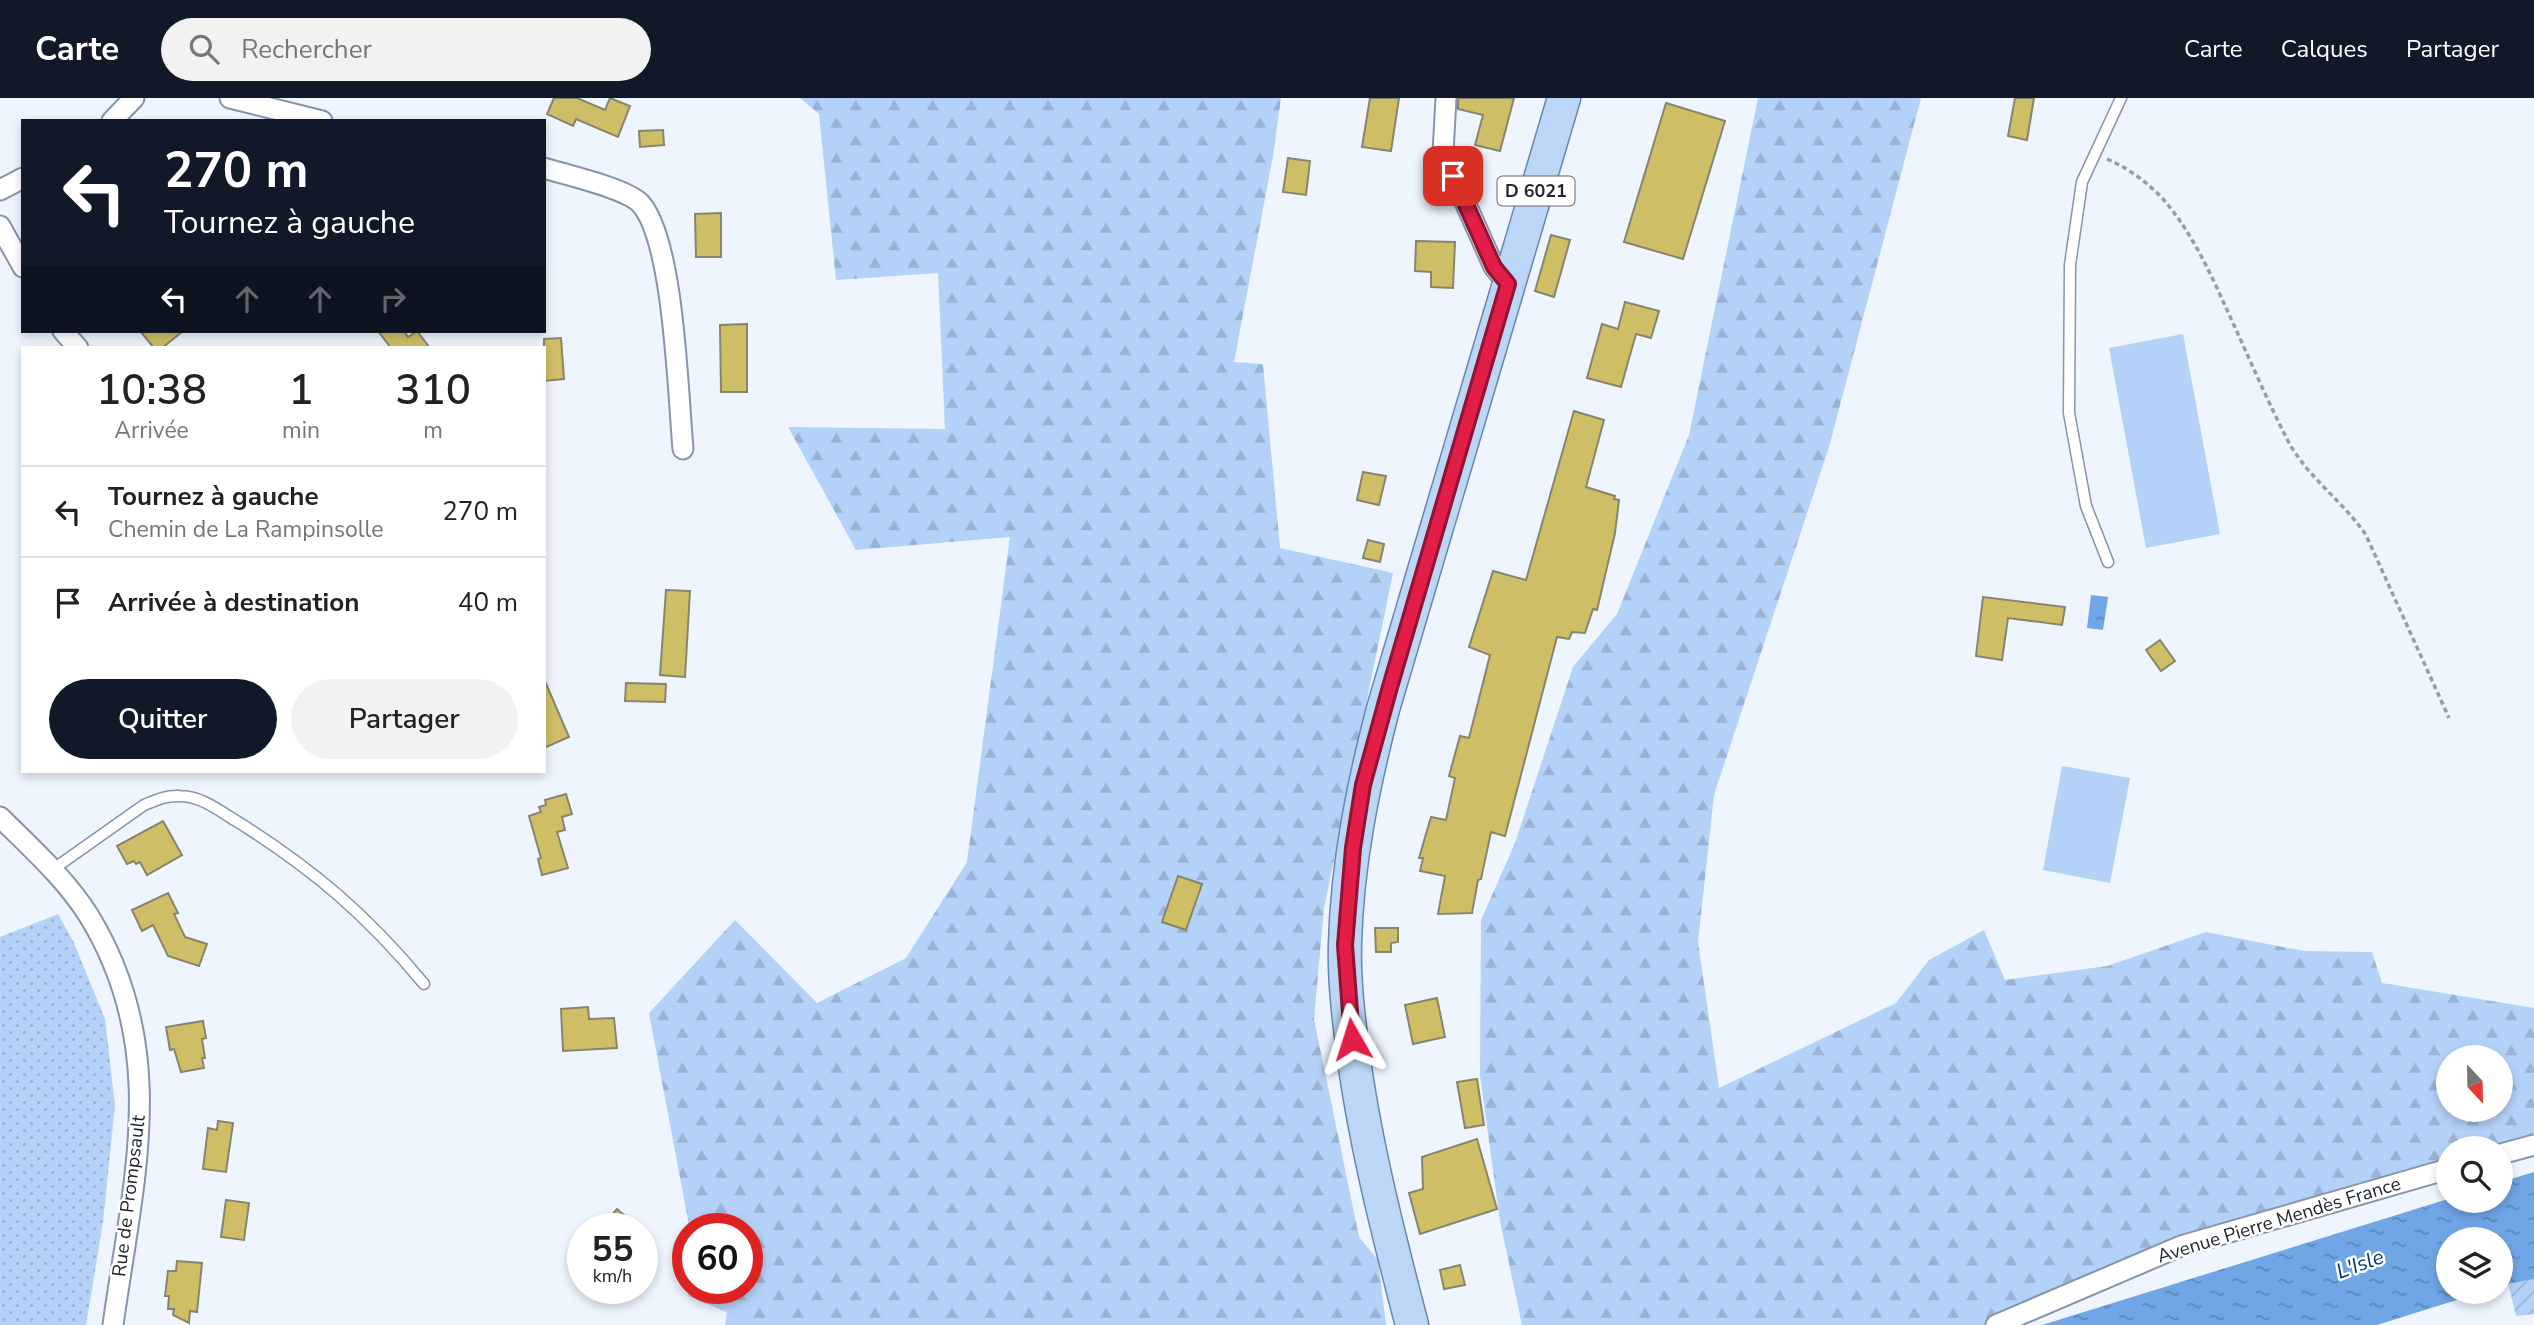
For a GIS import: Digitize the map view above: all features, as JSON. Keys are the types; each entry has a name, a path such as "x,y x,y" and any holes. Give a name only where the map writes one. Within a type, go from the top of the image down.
{"main road":[{"name":"D 6021","path":"1412,1325 1358,1091 1348,1013 1345,945 1353,848 1363,785 1383,709 1564,98"}],"street":[{"path":"114,119 134,98"},
{"path":"230,98 314,119"},
{"path":"1446,98 1443,153 1494,267 1508,284"},
{"path":"546,169 620,191 639,202 654,228 667,271 683,449"},
{"path":"0,190 21,179"},
{"path":"0,226 21,263"},
{"name":"Rue de Prompsault","path":"0,817 52,870 88,914 115,964 136,1038 140,1076 139,1134 113,1325"},
{"path":"2513,1151 2534,1145"},
{"name":"Avenue Pierre Mendès France","path":"1996,1325 2181,1246 2436,1172"}],"lane":[{"path":"2108,562 2086,506 2069,413 2070,265 2082,181 2121,98"},
{"path":"52,870 144,806 161,798 182,796 206,802 288,853 329,885 389,941 424,984"}],"path":[{"path":"2095,153 2128,168 2163,199 2188,235 2211,276 2289,442 2313,477 2358,523 2366,535 2449,718"}],"green space":[{"path":"800,98 1281,98 1273,156 1234,362 1263,364 1280,548 1393,573 1324,908 1314,1019 1359,1237 1378,1260 1386,1325 725,1325 727,1312 708,1304 763,1304 763,1213 687,1213 649,1013 735,920 817,1003 906,958 967,862 1010,537 856,550 788,427 945,429 938,273 836,280 819,114"},
{"path":"1758,98 1921,98 1829,447 1714,795 1698,942 1719,1088 1896,1003 1929,960 1984,930 2005,980 2107,966 2206,932 2304,951 2372,952 2382,983 2534,1008 2534,1149 2513,1149 2513,1136 2436,1136 2436,1175 2326,1207 2245,1240 2173,1259 2017,1325 1522,1325 1500,1221 1480,1075 1481,920 1515,843 1573,667 1617,614 1689,435"},
{"path":"2183,334 2220,534 2146,548 2109,348"},
{"path":"2062,766 2130,778 2110,883 2043,870"},
{"path":"58,914 74,943 105,1019 115,1105 103,1222 86,1325 0,1325 0,937"},
{"path":"2534,1279 2534,1314 2516,1316 2513,1282"}],"water":[{"path":"2091,595 2108,597 2103,630 2087,628"},
{"name":"L'Isle","path":"2534,1172 2534,1279 2513,1283 2513,1227 2436,1227 2436,1304 2444,1304 2377,1325 2042,1325 2436,1203 2436,1213 2513,1213 2513,1178"}],"building":[{"path":"554,98 577,98 605,110 610,98 630,106 618,137 576,119 573,126 547,114"},
{"path":"1370,98 1399,98 1391,151 1362,147"},
{"path":"1458,98 1514,98 1500,151 1475,145 1483,115 1458,109"},
{"path":"2015,98 2034,98 2027,140 2008,136"},
{"path":"1666,103 1725,121 1683,259 1624,242"},
{"path":"663,130 664,145 640,147 639,131"},
{"path":"1288,158 1310,161 1306,195 1283,192"},
{"path":"721,213 721,257 696,257 695,214"},
{"path":"1551,235 1570,240 1554,297 1535,291"},
{"path":"1416,241 1455,242 1453,288 1431,287 1431,272 1415,271"},
{"path":"1625,302 1659,311 1651,338 1636,334 1621,387 1587,378 1602,324 1618,329"},
{"path":"747,324 747,392 721,392 720,325"},
{"path":"142,333 181,333 164,346 152,346"},
{"path":"380,333 405,333 408,337 419,333 428,346 389,346"},
{"path":"561,338 564,379 546,381 544,339"},
{"path":"1574,411 1604,420 1586,487 1615,496 1614,499 1619,500 1615,533 1597,610 1593,609 1585,633 1572,632 1569,639 1557,637 1505,836 1491,832 1472,913 1438,914 1445,876 1420,871 1423,858 1419,858 1431,817 1446,820 1455,778 1449,776 1460,736 1469,738 1490,655 1469,647 1493,571 1526,580"},
{"path":"1363,472 1386,476 1379,505 1357,500"},
{"path":"1368,540 1384,544 1380,562 1363,558"},
{"path":"666,590 690,591 685,677 660,675"},
{"path":"1983,597 2065,607 2062,625 2008,618 2002,660 1976,656"},
{"path":"2160,640 2175,661 2161,671 2146,650"},
{"path":"626,683 666,684 665,702 625,701"},
{"path":"546,684 569,737 546,747"},
{"path":"566,794 572,814 562,817 565,830 557,832 568,868 542,875 538,859 541,858 529,816 541,812 539,807 546,805 545,800"},
{"path":"163,821 182,855 147,875 140,862 127,864 117,846"},
{"path":"1178,876 1202,884 1186,930 1162,922"},
{"path":"168,893 178,913 174,914 185,937 207,944 199,966 168,956 153,925 142,931 132,910"},
{"path":"1375,928 1398,928 1398,942 1391,943 1391,952 1376,952"},
{"path":"1437,998 1445,1037 1413,1044 1405,1005"},
{"path":"588,1007 589,1019 614,1018 617,1048 563,1051 561,1009"},
{"path":"203,1021 206,1038 202,1039 204,1068 181,1072 174,1049 170,1050 166,1027"},
{"path":"1477,1079 1484,1125 1465,1128 1457,1082"},
{"path":"218,1121 233,1123 226,1172 203,1169 208,1128 217,1130"},
{"path":"1477,1139 1497,1209 1420,1234 1409,1193 1423,1189 1422,1157"},
{"path":"226,1200 249,1203 244,1240 221,1237"},
{"path":"177,1261 202,1263 197,1312 190,1311 189,1323 173,1315 174,1309 168,1309 169,1296 165,1296 168,1271 176,1271"},
{"path":"1460,1265 1465,1285 1444,1289 1440,1270"}],"route":[{"path":"1352,1039 1345,945 1353,848 1363,785 1508,284 1494,267 1453,176"}]}
